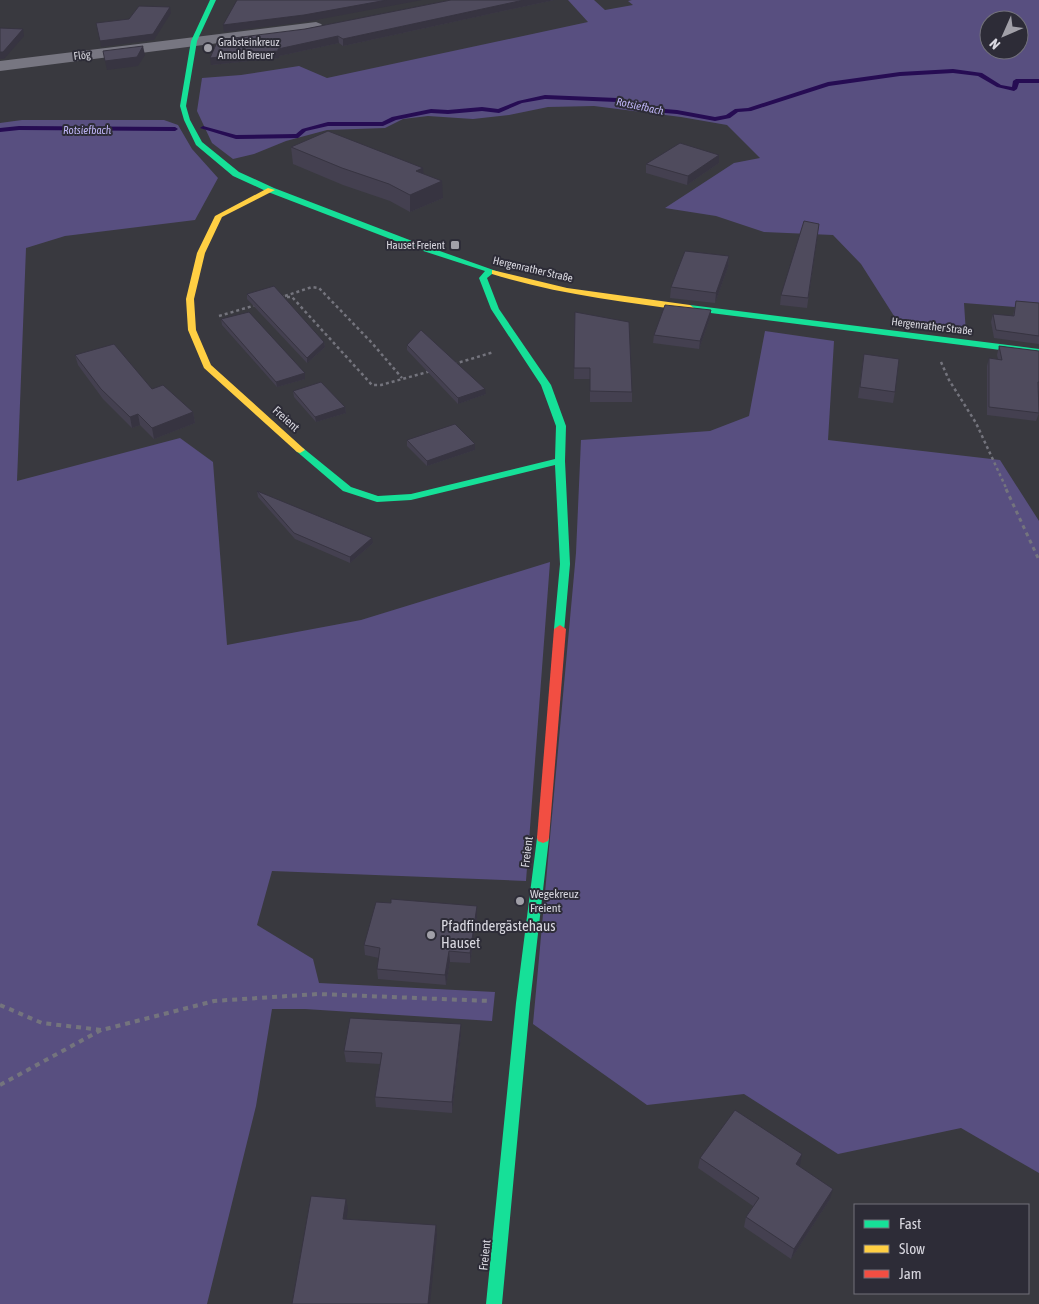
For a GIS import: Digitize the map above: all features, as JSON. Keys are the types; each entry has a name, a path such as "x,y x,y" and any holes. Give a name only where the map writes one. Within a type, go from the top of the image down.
{"street":[{"name":"Hergenrather Straße","path":"214,0 194,41 183,106 187,120 199,143 217,160 236,174 271,190 489,272 603,297 1039,352"},
{"name":"Flög","path":"0,66 333,24"},
{"name":"Freient","path":"271,190 219,216 201,253 190,299 192,330 207,366 286,438 347,489 377,499 411,497 560,461"},
{"name":"Freient","path":"489,272 483,278 495,308 546,386 560,426 565,564 546,810 523,1003 494,1304"}],"path":[{"path":"273,300 312,287 319,288 372,343 402,378"},
{"path":"282,297 292,297 372,385 381,385 431,371"},
{"path":"192,324 264,302"},
{"path":"934,339 938,356 945,372 976,423 1039,560"},
{"path":"449,366 520,346"},
{"path":"0,1085 102,1030 214,1001 318,994 523,1003"},
{"path":"0,1005 42,1023 102,1030"}],"shaded area":[{"path":"568,0 594,0 605,10 633,5 628,1 632,0 1039,0 1039,309 964,303 966,334 901,327 861,264 833,235 764,232 716,216 665,208 734,163 760,158 727,125 594,106 548,107 509,115 473,119 428,116 403,119 385,128 327,130 286,141 254,154 233,159 212,143 197,111 202,78 241,75 299,66 327,78 588,22"},
{"path":"22,120 164,120 178,125 192,149 218,178 195,220 65,236 26,248 17,481 180,438 213,462 227,645 361,620 550,562 526,881 272,871 257,925 313,959 319,983 495,992 492,1021 305,1009 272,1009 256,1106 207,1304 0,1304 0,123"},
{"path":"765,331 834,341 828,440 1000,460 1039,521 1039,1173 961,1128 838,1154 744,1094 647,1105 533,1024 576,553 581,440 710,431 749,416"}],"building":[{"path":"237,0 387,0 304,15 223,25"},
{"path":"451,0 524,0 343,39 338,36 278,49 278,51 210,58 218,40 305,29"},
{"path":"139,6 170,7 153,34 100,41 96,23 129,19"},
{"path":"0,28 23,29 3,52 0,52"},
{"path":"143,46 137,57 105,61 103,51"},
{"path":"328,131 423,168 416,171 442,181 410,195 389,184 342,168 291,147"},
{"path":"680,143 719,155 688,176 646,164"},
{"path":"804,221 819,224 808,298 781,295"},
{"path":"685,251 729,256 716,293 671,287"},
{"path":"274,286 324,342 307,358 247,294"},
{"path":"1016,301 1039,303 1039,336 996,330 993,314 1014,316"},
{"path":"665,305 711,310 700,341 654,335"},
{"path":"249,312 305,373 276,382 221,319"},
{"path":"575,312 629,322 632,392 590,391 590,368 574,368"},
{"path":"421,330 485,389 458,398 407,345"},
{"path":"114,344 152,389 163,385 193,412 152,428 138,414 130,417 101,389 75,355"},
{"path":"999,346 1039,351 1039,413 989,407 989,358 1002,360"},
{"path":"864,354 899,359 895,392 860,387"},
{"path":"321,382 345,407 315,417 293,391"},
{"path":"455,424 475,444 427,461 407,440"},
{"path":"257,491 372,538 350,557 294,533"},
{"name":"Pfadfindergästehaus Hauset","path":"391,899 477,906 470,953 449,951 445,975 377,969 380,948 364,945 376,902 391,903"},
{"path":"350,1018 461,1024 452,1102 375,1097 382,1053 344,1051"},
{"path":"735,1110 802,1154 796,1164 833,1189 794,1249 746,1217 759,1198 700,1158"},
{"path":"311,1196 346,1199 343,1219 436,1225 428,1304 292,1304"}],"waterway":[{"name":"Rotsiefbach","path":"203,128 236,137 298,136 304,130 328,124 383,124 394,118 431,111 448,112 482,109 499,111 520,102 545,97 617,100 653,110 715,119 728,117 737,110 749,110 828,84 900,74 953,71 980,74 999,86 1014,89 1016,81 1039,81"},
{"name":"Rotsiefbach","path":"0,130 19,128 175,129"}],"traffic: fast":[{"path":"213,0 194,41 183,106 187,120 199,143 236,174 271,190 417,246 495,272"},
{"path":"489,272 483,278 495,309 546,385 561,426 560,461 565,564 560,629"},
{"path":"690,308 1039,352"},
{"path":"300,450 347,489 377,499 411,497 560,461"},
{"path":"494,1304 523,1003 543,838"}],"traffic: slow":[{"path":"271,190 219,216 201,253 190,299 192,330 207,366 300,450"},
{"path":"495,272 567,291 690,308"}],"traffic: jam":[{"path":"543,838 560,629"}],"place":[{"name":"Grabsteinkreuz Arnold Breuer","path":"208,48"},
{"name":"Hauset Freient","path":"455,245"},
{"name":"Wegekreuz Freient","path":"520,901"},
{"name":"Pfadfindergästehaus Hauset","path":"431,935"}]}
